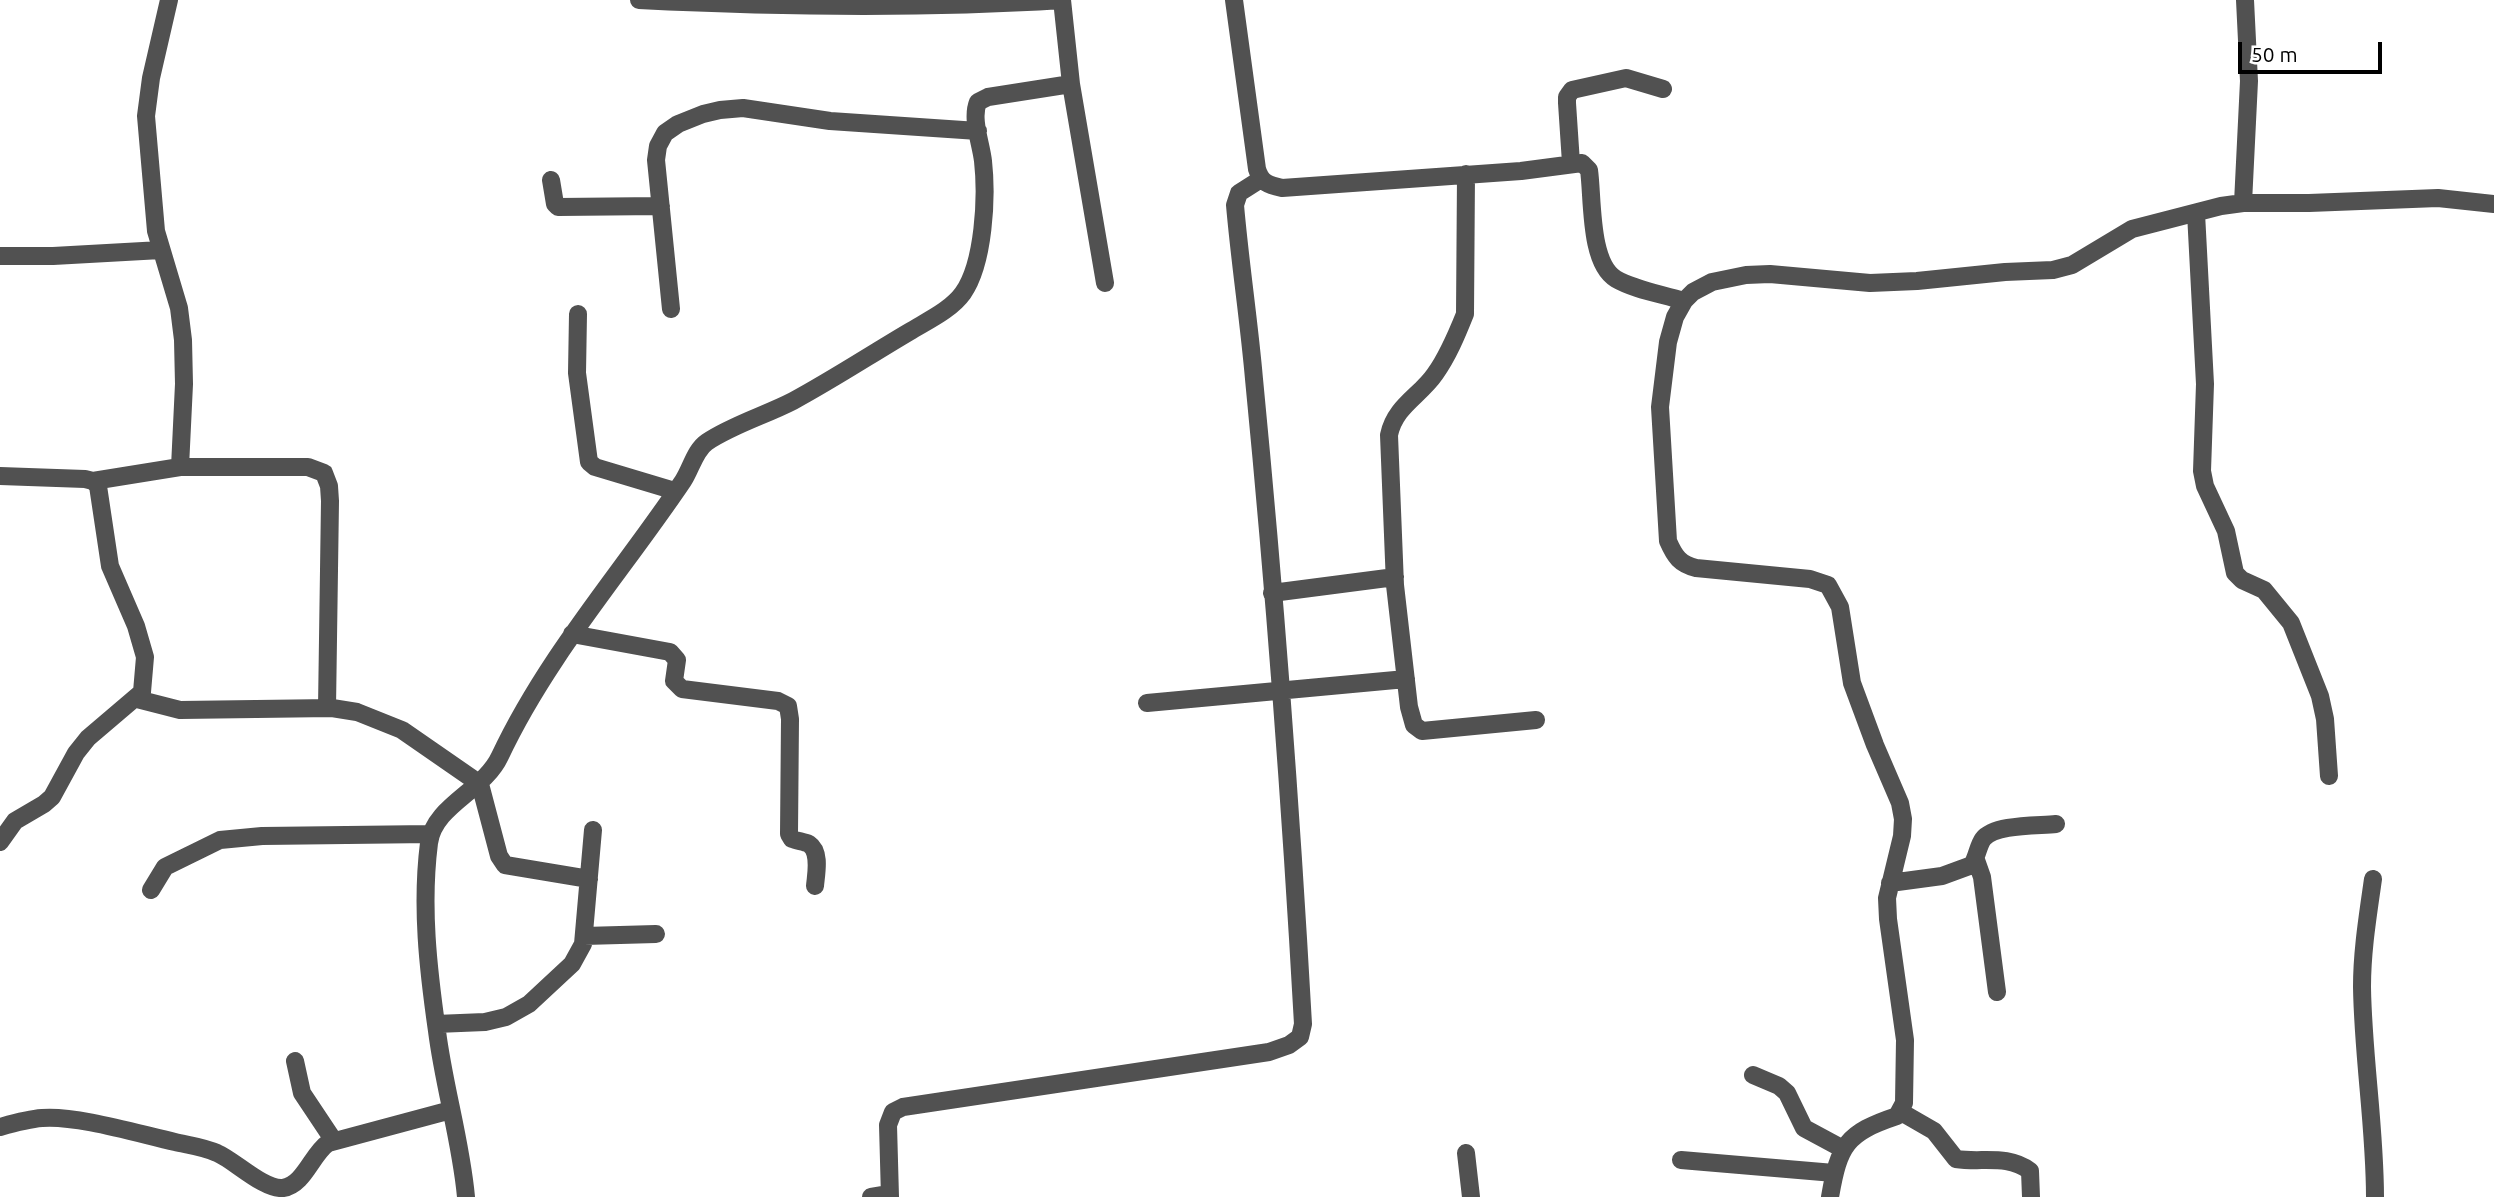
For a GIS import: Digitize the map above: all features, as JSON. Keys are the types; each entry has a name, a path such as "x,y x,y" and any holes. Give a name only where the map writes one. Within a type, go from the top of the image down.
{"street":[{"path":"169,0 151,78 146,116 156,231 179,308 183,340 180,467"},
{"path":"639,0 764,3 1062,0 1071,84 1105,283"},
{"path":"1234,0 1257,169 1261,179 1282,188 1521,171 1582,163 1588,170 1598,254 1608,273 1624,283 1684,301"},
{"path":"2243,203 2249,81 2245,0"},
{"path":"1571,163 1567,97 1572,90 1626,78 1663,89"},
{"path":"466,1197 463,1165 436,1024 425,928 431,834 438,818 480,784 499,760 523,709 572,634 675,491 705,443 805,394 933,317 961,296 977,262 982,221 984,182 975,110 981,99 1071,84"},
{"path":"671,309 656,160 660,140 678,124 703,114 744,108 830,121 978,131"},
{"path":"1466,174 1465,314 1435,375 1401,410 1389,435 1395,577 1411,719 1417,729 1422,731 1536,720"},
{"path":"870,1197 890,1196 888,1125 893,1112 903,1107 1269,1052 1289,1045 1300,1037 1303,1024 1297,906 1282,689 1235,205 1239,193 1261,179"},
{"path":"551,180 555,204 558,206 661,206"},
{"path":"1830,1197 1834,1173 1843,1149 1855,1135 1872,1125 1897,1116 1904,1102 1905,1040 1887,898 1902,836 1902,812 1852,683 1844,623 1835,595 1828,585 1810,579 1696,569 1683,565 1674,556 1668,541 1660,407 1668,342 1675,317 1684,301 1693,292 1712,282 1746,275 1793,275 1870,283 2053,270 2072,265 2132,229 2243,203 2309,204 2438,198 2494,204"},
{"path":"2196,213 2204,384 2202,471 2226,531 2235,573 2242,580 2264,590 2291,623 2320,696 2325,719 2329,776"},
{"path":"0,256 160,250"},
{"path":"578,313 577,373 589,461 596,467 675,491"},
{"path":"0,476 93,481 180,467 308,467 320,470 327,477 330,501 327,708"},
{"path":"0,842 15,821 52,797 76,753 88,738 137,699 144,685 145,657 136,626 112,572 101,494 99,486 93,481"},
{"path":"1272,593 1395,577"},
{"path":"572,634 670,652 677,660 674,681 682,689 778,701 788,706 789,834 795,841 807,844 814,851 817,861 816,886"},
{"path":"1147,703 1406,679"},
{"path":"137,699 180,710 327,708 357,712 402,730 480,784 502,863 589,879"},
{"path":"1890,883 1942,876 1972,865 1983,839 1990,832 2056,824"},
{"path":"436,1024 485,1022 517,1011 572,964 579,955 584,936 593,830"},
{"path":"152,890 165,867 220,841 262,836 431,834"},
{"path":"1976,860 1982,877 1997,992"},
{"path":"2373,879 2364,942 2362,986 2375,1161 2375,1197"},
{"path":"584,936 656,934"},
{"path":"295,1061 302,1093 334,1142"},
{"path":"1753,1076 1779,1086 1787,1093 1804,1128 1843,1149"},
{"path":"0,1127 44,1117 123,1130 216,1152 263,1191 288,1186 301,1176 322,1147 451,1110"},
{"path":"1901,1112 1934,1131 1956,1159 1995,1159 2019,1163 2030,1171 2031,1197"},
{"path":"1466,1153 1471,1197"},
{"path":"1681,1160 1834,1173"}]}
